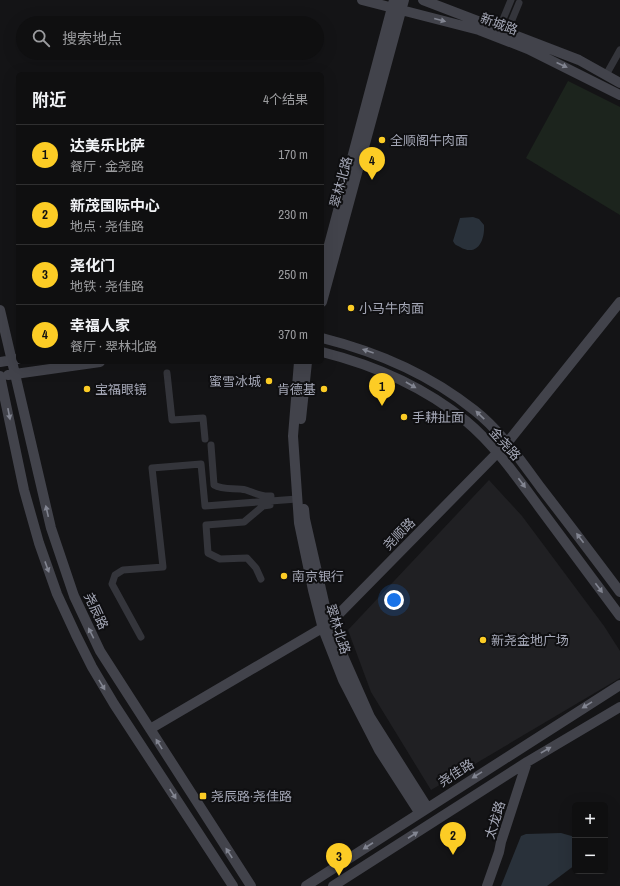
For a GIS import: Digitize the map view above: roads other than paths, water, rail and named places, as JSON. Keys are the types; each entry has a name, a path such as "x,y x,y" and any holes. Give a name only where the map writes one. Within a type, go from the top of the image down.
{"main road":[{"name":"新城路","path":"362,0 398,4 479,30 528,49 620,95"},
{"name":"新城路","path":"423,0 579,60 620,82"},
{"name":"翠林北路","path":"324,264 398,4"},
{"name":"翠林北路","path":"324,294 398,4"},
{"name":"尧顺路","path":"150,729 326,626 507,443 620,302"},
{"name":"尧辰路","path":"0,310 14,359 14,374 51,528 60,560 83,616 100,651 251,886"},
{"name":"金尧路","path":"324,339 386,358 441,386 475,411 507,443 620,592"},
{"name":"金尧路","path":"324,353 382,371 408,383 467,422 514,473 620,616"},
{"path":"0,362 14,359"},
{"path":"86,364 0,376 24,490 46,565 66,614 92,667 114,704 233,886"},
{"name":"翠林北路","path":"299,364 293,436 299,523 313,590 326,626 370,717 423,809"},
{"name":"翠林北路","path":"307,364 300,433 305,519 326,626"},
{"name":"尧佳路","path":"306,886 423,809 620,684"},
{"path":"333,886 527,762 620,707"},
{"name":"太龙路","path":"487,886 500,852 501,842 527,762"}],"street":[{"path":"503,30 511,0"},
{"path":"503,30 519,3"},
{"path":"606,75 620,50"},
{"path":"167,373 172,420 203,418 205,439"},
{"path":"210,445 214,485 219,488 245,490 262,497 297,498"},
{"path":"141,637 112,584 115,575 124,570 163,567 152,468 201,464 205,506 297,498"},
{"path":"261,579 256,568 246,558 220,559 208,553 206,525 244,522 263,506 297,498"}],"place":[{"name":"全顺阁牛肉面","path":"382,140"},
{"name":"幸福人家","path":"372,180"},
{"name":"小马牛肉面","path":"351,308"},
{"name":"蜜雪冰城","path":"269,381"},
{"name":"宝福眼镜","path":"87,389"},
{"name":"肯德基","path":"324,389"},
{"name":"达美乐比萨","path":"382,406"},
{"name":"手耕扯面","path":"404,417"},
{"name":"南京银行","path":"284,576"},
{"name":"新尧金地广场","path":"483,640"},
{"name":"尧辰路·尧佳路","path":"203,796"},
{"name":"新茂国际中心","path":"453,855"},
{"name":"尧化门","path":"339,876"}]}
